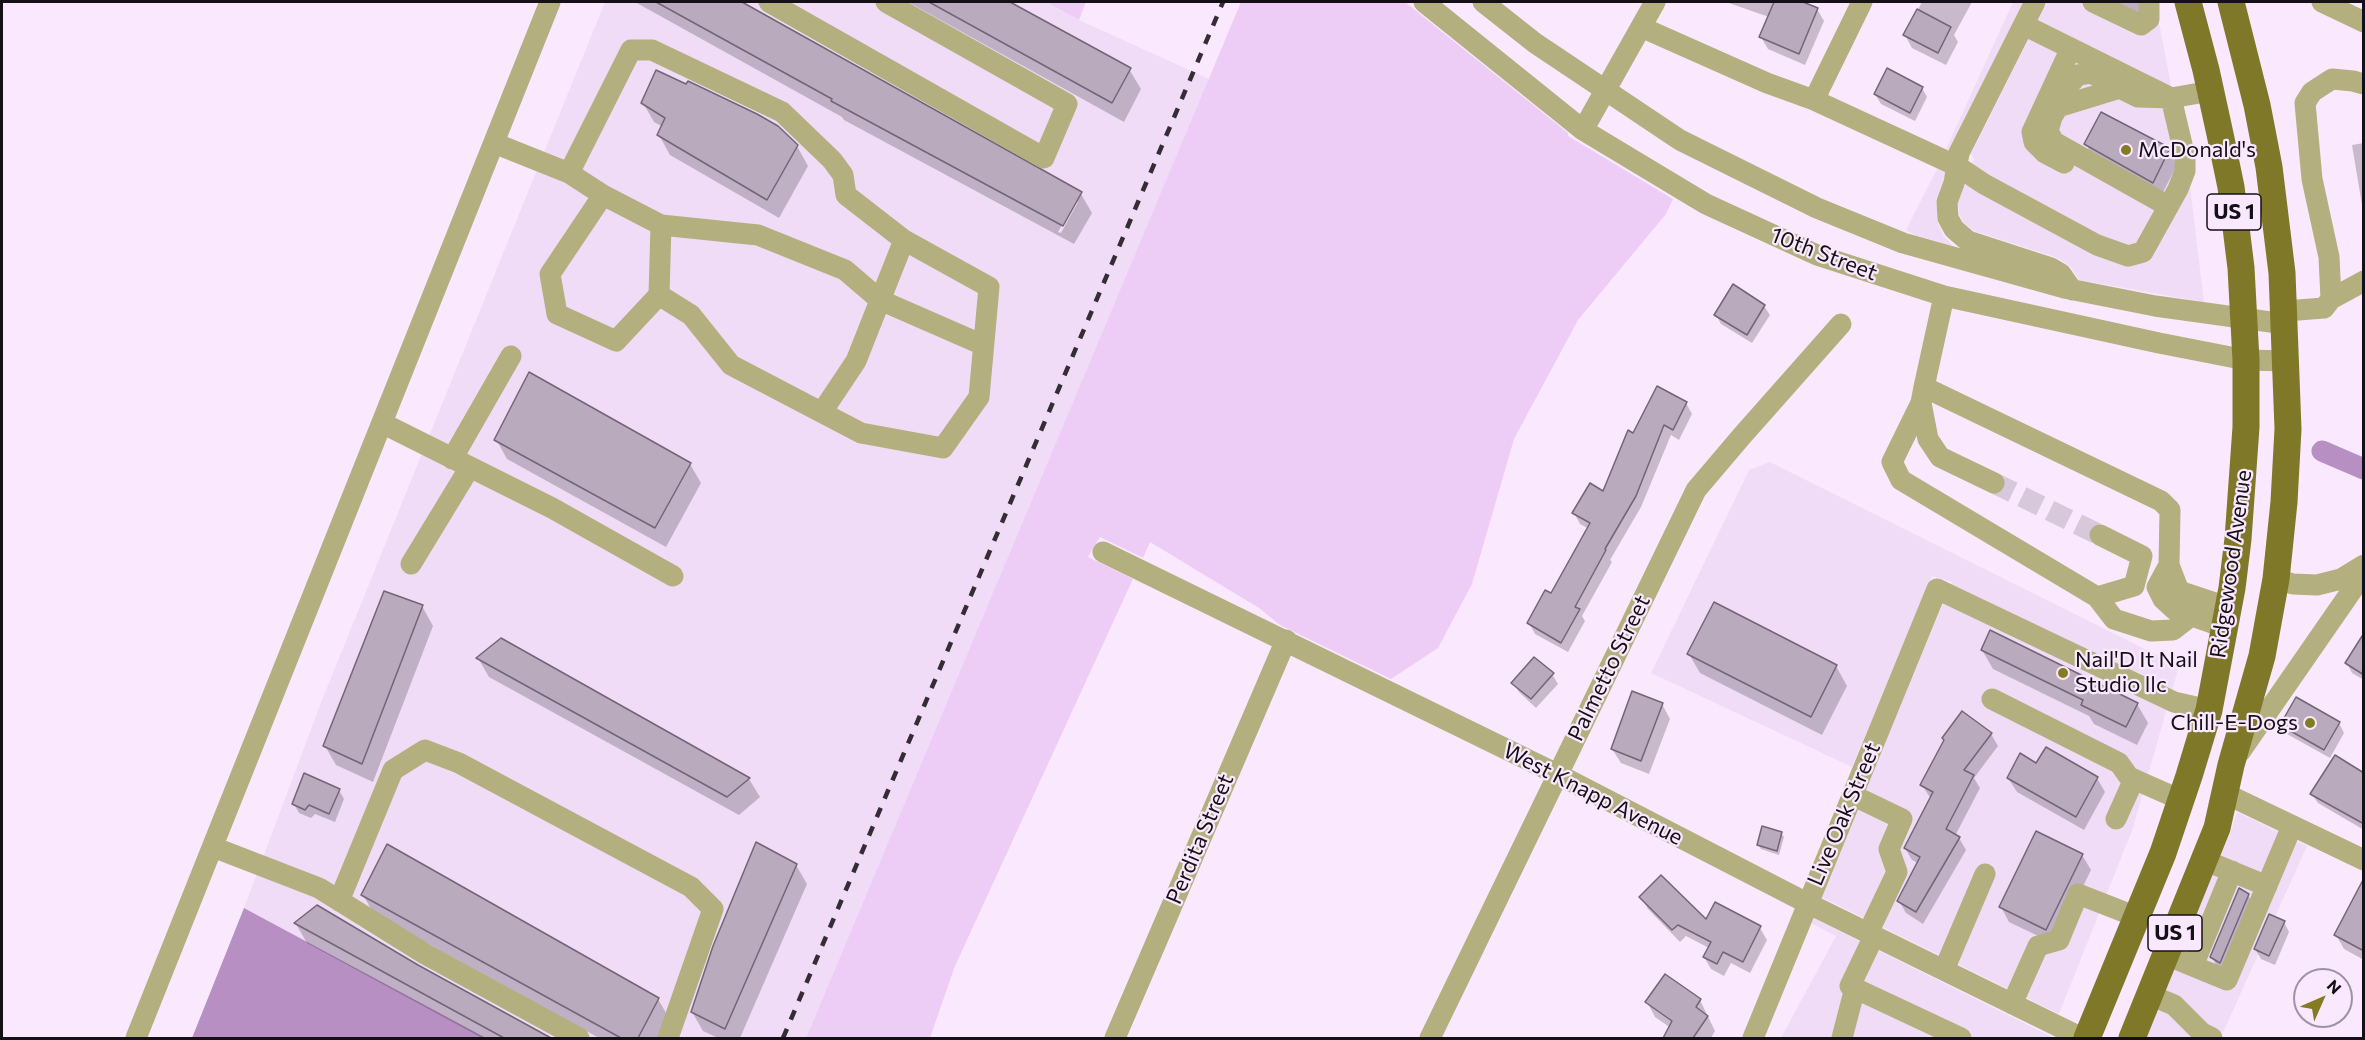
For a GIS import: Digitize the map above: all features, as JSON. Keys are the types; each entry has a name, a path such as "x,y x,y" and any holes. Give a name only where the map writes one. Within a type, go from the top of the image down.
{"main road":[{"name":"US 1","path":"2188,2 2211,91 2229,177 2238,239 2246,360"},
{"name":"US 1","path":"2231,2 2257,105 2269,167 2282,273 2286,361"},
{"name":"Ridgewood Avenue","path":"2084,1038 2111,979 2181,800 2209,710 2238,539 2246,427 2246,360"},
{"name":"Ridgewood Avenue","path":"2132,1038 2217,828 2231,765 2262,656 2276,579 2288,429 2286,361"},
{"path":"2111,979 2115,1029 2118,1038"}],"street":[{"path":"136,1038 550,2"},
{"path":"769,2 1044,158 1067,104 886,2"},
{"name":"10th Street","path":"1424,2 1583,130 1706,204 1807,251 1868,273 1944,296 2246,360 2286,361"},
{"name":"10th Street","path":"1483,2 1535,43 1680,140 1817,208 1903,243 2072,290 2244,320 2285,317 2324,308 2331,300 2364,281"},
{"path":"1583,130 1655,2"},
{"path":"1814,100 1862,2"},
{"path":"2035,2 1959,153 1947,202 1948,218 1954,229 1968,241 2051,268 2061,274 2072,290"},
{"path":"2093,2 2141,25 2149,19 2149,2"},
{"path":"2322,2 2364,22"},
{"path":"1641,27 1767,83 1814,100 1957,166 2097,245 2128,256 2143,252 2185,171 2185,157 2171,98 2024,25"},
{"path":"2072,48 2032,132 2034,142 2045,153 2134,200 2168,207"},
{"path":"569,174 631,50 652,50 782,112 832,160 843,175 846,195 904,240 989,287 979,397 944,448 861,433 731,365 691,315 659,295"},
{"path":"2331,300 2329,257 2312,179 2305,103 2312,92 2332,79 2364,84"},
{"path":"2168,207 2054,142 2048,131 2052,117 2058,107 2120,88 2138,97 2171,98 2211,91"},
{"path":"494,143 569,174 603,195 661,225 758,235 844,270 880,300 983,345"},
{"path":"603,195 550,274 557,314 616,341 659,295 661,225"},
{"path":"822,412 856,361 904,240"},
{"path":"1944,296 1923,395 1892,462 1901,480 2097,597 2114,619 2151,632 2173,630 2191,616"},
{"name":"Palmetto Street","path":"1430,1038 1696,490 1841,324"},
{"path":"411,564 511,356"},
{"path":"1923,395 1928,439 1940,457 1994,483"},
{"path":"1923,395 2161,501 2170,510 2169,565 2179,591 2226,617"},
{"path":"382,423 552,508 673,576"},
{"path":"2097,597 2134,586 2142,556 2100,535"},
{"name":"West Knapp Avenue","path":"1103,552 1557,774 1807,903 2084,1038"},
{"path":"2169,565 2157,587 2163,599 2175,610 2191,616 2226,617"},
{"path":"2276,579 2293,584 2317,585 2341,579 2364,565"},
{"path":"2231,765 2364,573"},
{"name":"Live Oak Street","path":"1753,1038 1937,589 2174,702 2209,710"},
{"name":"Perdita Street","path":"1115,1038 1286,640"},
{"path":"1992,699 2119,763 2129,777 2181,800"},
{"path":"339,901 393,770 425,750 459,763 691,887 713,909 668,1038"},
{"path":"2116,819 2134,779"},
{"path":"2224,793 2364,860"},
{"path":"1852,795 1902,819 1889,849 1897,872 1850,986 1961,1038"},
{"path":"2166,955 2228,980 2292,826"},
{"path":"213,847 319,888 425,954 579,1038"},
{"path":"2204,860 2267,886"},
{"path":"2193,966 2232,871"},
{"path":"1944,970 1985,874"},
{"path":"2012,1004 2038,946 2060,940 2078,894 2136,917"},
{"path":"1842,1038 1855,988"},
{"path":"2150,995 2174,1005 2202,1033 2212,1038"}],"shaded area":[{"path":"605,2 1046,2 1079,20 1209,79 806,1038 486,1038 244,908 322,700"},
{"path":"1046,2 1086,2 1079,20"},
{"path":"1241,2 1405,2 1568,133 1568,136 1673,199 1666,214 1578,320 1514,439 1472,584 1438,648 1391,679 1280,625 1259,608 1150,542 1143,558 1100,537 1088,557 1133,579 955,966 930,1038 806,1038"},
{"path":"2013,2 2023,2 1950,149 1949,166 1936,200 1938,223 1943,235 1953,246 1915,235 1906,230 1937,169"},
{"path":"2047,2 2155,2 2189,178 2204,302 2079,280 2071,267 2058,258 1974,231 1963,222 1958,202 1974,159 1971,154"},
{"path":"1770,462 2179,666 2133,828 2059,1014 1821,897 1952,582 1932,576 1852,767 1651,673 1749,470"},
{"path":"2237,812 2307,846 2221,1037 2223,1038 2144,1038 2230,834"},
{"path":"244,908 486,1038 192,1038"},
{"path":"1813,918 2050,1036 2049,1038 1781,1038 1836,936 1811,923"}],"building":[{"path":"656,2 742,2 1082,192 1063,226 831,101 832,99"},
{"path":"929,2 1010,2 1131,68 1112,103"},
{"path":"1774,2 1803,2 1818,8 1799,54 1759,37"},
{"path":"1917,9 1951,27 1938,53 1903,35"},
{"path":"1887,68 1923,87 1910,113 1874,94"},
{"path":"656,70 686,84 688,81 757,114 778,126 798,145 767,200 657,135 665,118 641,103"},
{"path":"2101,112 2170,148 2153,183 2084,144"},
{"path":"1733,284 1765,305 1747,335 1714,315"},
{"path":"529,372 691,463 655,528 494,440"},
{"path":"1657,386 1687,402 1673,430 1664,425 1636,496 1575,607 1580,609 1561,643 1527,623 1545,590 1551,593 1590,523 1572,513 1590,483 1603,491 1628,430 1633,433"},
{"path":"384,591 423,605 362,764 323,746"},
{"path":"1714,602 1837,665 1811,717 1687,654"},
{"path":"1990,630 2138,703 2126,727 2081,705 2083,700 1981,650"},
{"path":"2364,633 2364,675 2345,663"},
{"path":"501,638 750,778 727,797 476,658"},
{"path":"1534,657 1554,673 1531,699 1511,683"},
{"path":"1632,691 1663,703 1641,761 1611,749"},
{"name":"Chill-E-Dogs","path":"2296,697 2340,722 2324,750 2280,725"},
{"path":"1962,711 1992,733 1964,770 1974,775 1946,829 1960,837 1916,912 1897,901 1920,857 1904,848 1933,792 1920,785 1944,740 1942,738"},
{"path":"2046,747 2098,777 2076,817 2007,778 2020,753 2036,763"},
{"path":"2335,755 2364,773 2364,824 2310,794"},
{"path":"304,773 340,789 329,814 309,805 305,810 292,804"},
{"path":"1762,826 1782,832 1777,851 1757,845"},
{"path":"2036,831 2083,854 2046,930 1999,907"},
{"path":"756,842 797,864 725,1029 691,1012 713,946"},
{"path":"387,844 659,998 638,1038 621,1038 361,895"},
{"path":"1661,875 1706,919 1715,902 1761,926 1743,962 1723,952 1717,964 1703,957 1711,942 1678,925 1672,930 1639,897"},
{"path":"2364,878 2364,951 2334,935"},
{"path":"2239,888 2249,894 2220,963 2210,957"},
{"path":"317,905 418,965 551,1038 504,1038 294,923"},
{"path":"2269,914 2285,921 2269,956 2254,949"},
{"path":"1665,974 1701,999 1696,1007 1708,1016 1693,1038 1663,1038 1672,1021 1645,1002"}],"waterway":[{"path":"2322,451 2364,469"}],"tunnel":[{"path":"1994,483 2100,535"}],"railway":[{"path":"783,1038 1223,2"}],"place":[{"name":"McDonald's","path":"2126,150"},
{"name":"Nail'D It Nail Studio llc","path":"2063,673"},
{"name":"Chill-E-Dogs","path":"2310,723"}]}
